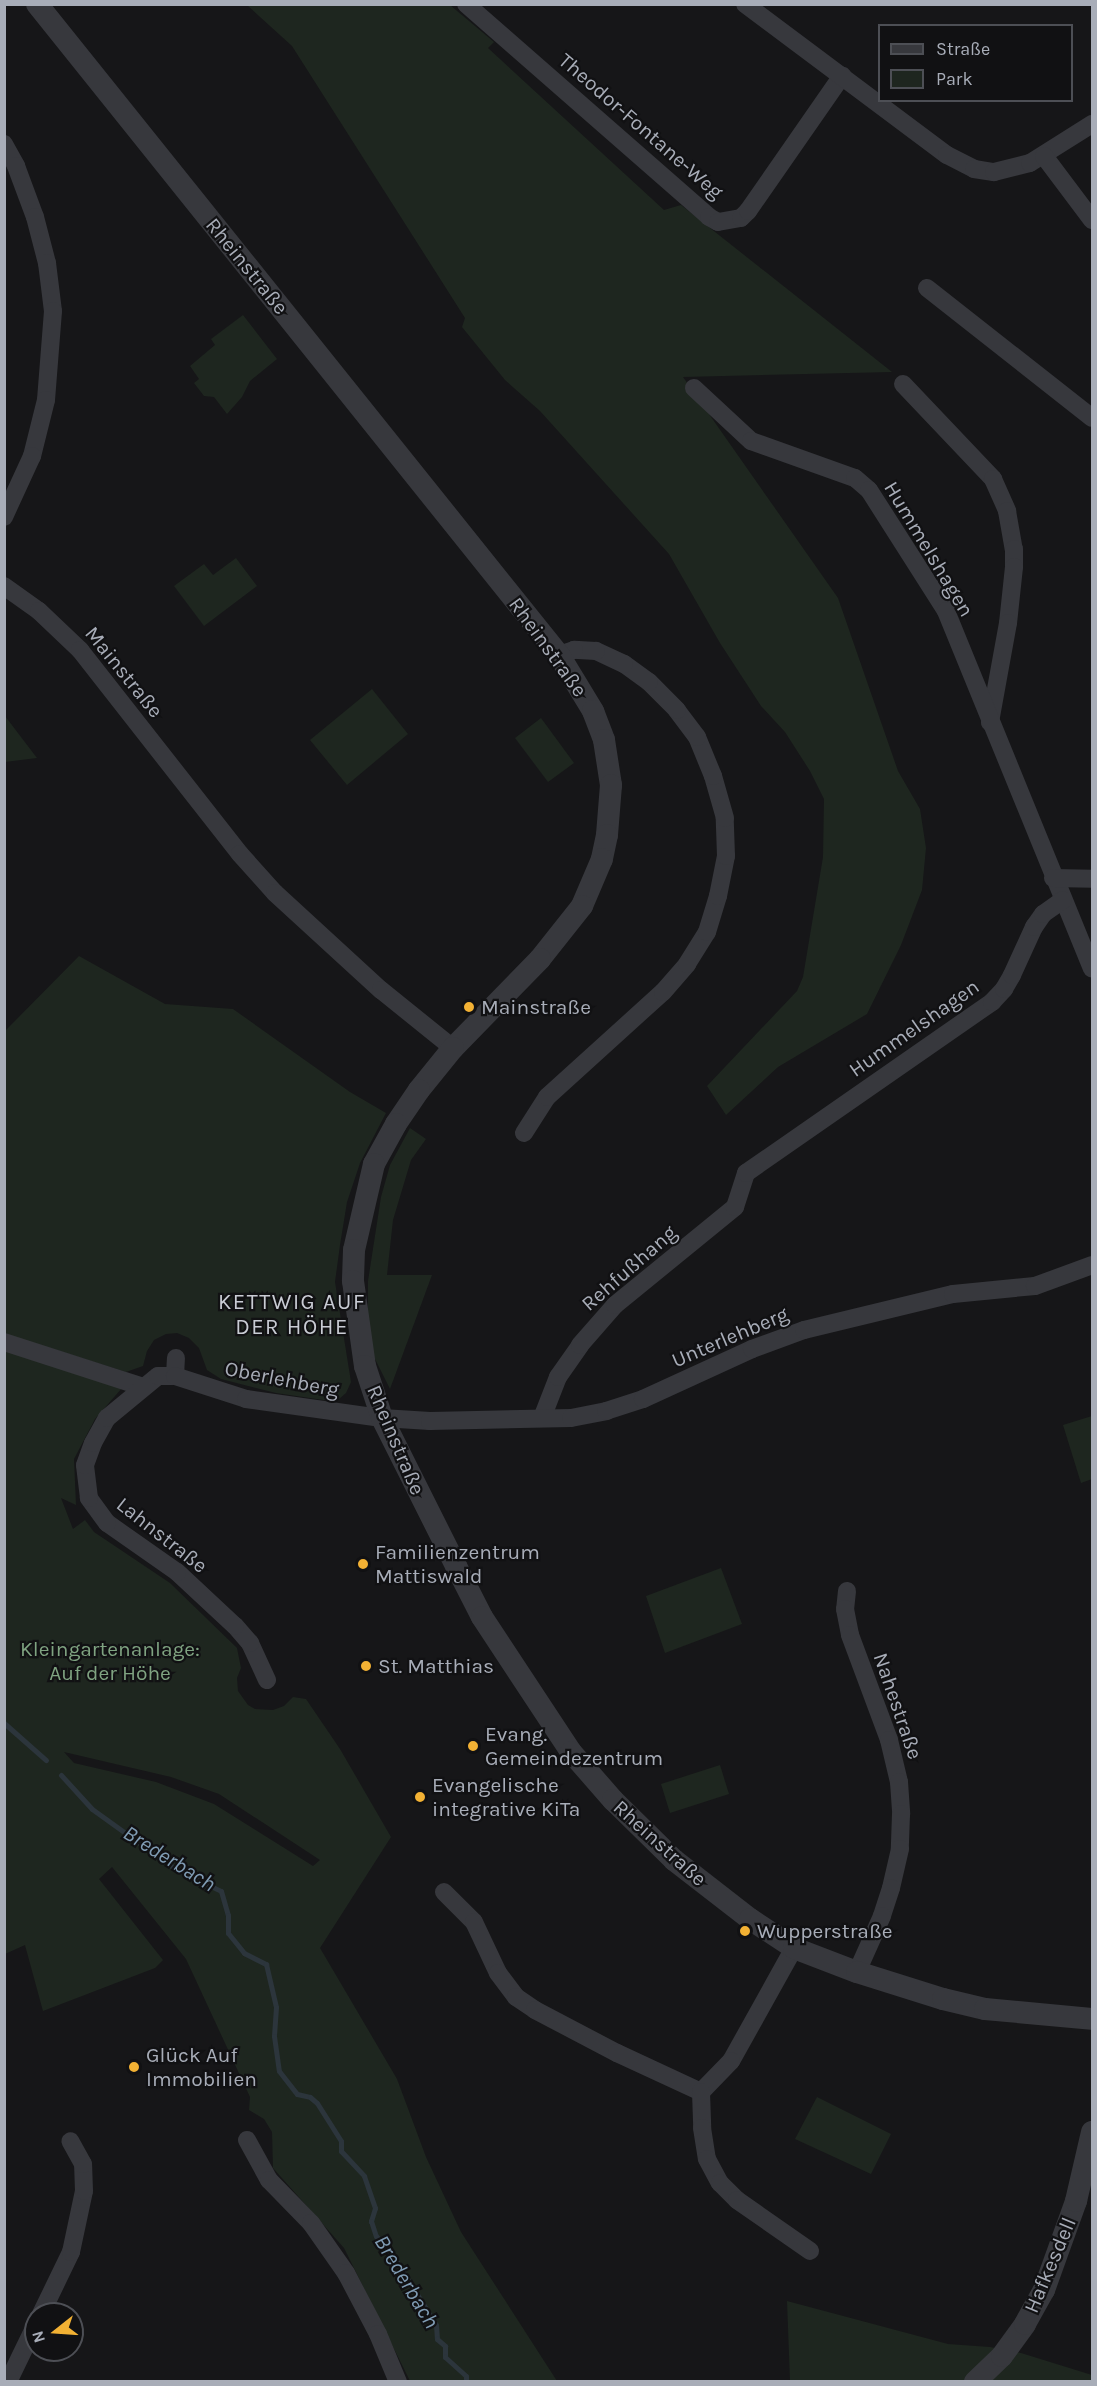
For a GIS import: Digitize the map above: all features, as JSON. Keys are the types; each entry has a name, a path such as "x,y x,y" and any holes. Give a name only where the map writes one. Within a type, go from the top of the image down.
{"street":[{"name":"Rheinstraße","path":"37,4 559,655 593,711 608,759 610,816 602,860 582,906 560,937 453,1048 407,1107 374,1164 354,1250 353,1281 358,1329 365,1366 382,1418 482,1617 571,1752 613,1800 674,1860 750,1918 795,1948 857,1972 985,2009 1092,2019"},
{"name":"Theodor-Fontane-Weg","path":"466,4 709,217 718,222 729,222 741,218 748,212 842,76"},
{"path":"746,4 947,155 974,169 994,172 1005,170 1044,156 1092,124"},
{"path":"4,144 21,176 35,217 47,263 53,311 46,400 32,456 4,517"},
{"path":"1044,156 1092,220"},
{"path":"927,288 1092,418"},
{"name":"Hummelshagen","path":"903,384 993,479 1007,511 1014,549 1014,567 990,722"},
{"name":"Hummelshagen","path":"694,388 751,441 855,478 869,490 946,611 1053,878 1092,968"},
{"name":"Mainstraße","path":"4,586 39,610 80,650 240,854 304,921 453,1048"},
{"path":"524,1133 546,1097 663,992 687,964 707,932 718,896 726,856 725,818 713,776 697,737 677,710 649,682 624,664 596,651 574,650 559,655"},
{"path":"1053,878 1092,879"},
{"name":"Hummelshagen","path":"759,1165 992,1002 1004,989 1012,975 1038,920 1063,900"},
{"name":"Rehfußhang","path":"542,1418 558,1377 580,1345 615,1305 735,1207 746,1173 759,1165"},
{"name":"Unterlehberg","path":"382,1418 430,1421 571,1418 606,1411 643,1399 752,1349 804,1330 953,1294 1035,1286 1092,1265"},
{"path":"4,1342 143,1387"},
{"name":"Oberlehberg","path":"143,1387 176,1367 246,1399 382,1418"},
{"name":"Lahnstraße","path":"143,1387 107,1418 93,1443 85,1465 89,1498 106,1523 177,1572 235,1626 250,1643 267,1680"},
{"name":"Nahestraße","path":"847,1591 845,1609 850,1635 889,1740 899,1782 901,1814 900,1849 891,1888 882,1916 857,1972"},
{"path":"444,1892 474,1922 498,1973 516,1997 534,2010 617,2053 701,2092"},
{"path":"795,1948 731,2061 701,2092 702,2128 706,2159 720,2183 737,2200 810,2251"},
{"name":"Hafkesdell","path":"975,2382 1002,2356 1025,2324 1044,2290 1076,2201 1092,2132"},
{"path":"247,2140 269,2180 311,2223 346,2273 378,2334 398,2382"},
{"path":"47,2302 70,2252 84,2191 83,2164 70,2141"},
{"path":"8,2382 24,2349"}],"green space":[{"path":"247,5 450,5 494,42 488,48 664,210 681,205 892,372 683,377 838,598 898,771 920,809 926,848 922,890 901,945 867,1014 778,1067 726,1115 707,1086 797,991 803,977 823,857 824,799 810,771 785,732 761,706 720,643 669,554 540,411 505,380 462,327 465,318 292,46"},
{"path":"243,315 277,359 250,381 242,397 227,414 214,397 204,396 194,383 199,379 190,366 215,345 211,339"},
{"path":"236,558 257,586 204,626 174,586 204,564 213,575"},
{"path":"372,689 408,734 347,785 310,740"},
{"path":"5,716 37,758 5,762"},
{"path":"541,718 574,763 548,782 515,738"},
{"path":"79,956 165,1004 233,1009 350,1092 386,1113 360,1163 347,1202 335,1282 351,1382 346,1393 339,1399 330,1401 276,1393 221,1379 207,1370 199,1348 189,1338 177,1333 166,1334 154,1340 147,1351 143,1366 126,1372 5,1334 5,1031"},
{"path":"410,1128 426,1139 411,1160 393,1220 387,1275 432,1275 390,1389 373,1355 368,1326 368,1281 381,1197 390,1165"},
{"name":"Kleingartenanlage: Auf der Höhe","path":"5,1348 122,1388 95,1419 74,1459 76,1505 61,1498 73,1529 85,1520 94,1532 170,1583 237,1648 241,1668 237,1678 238,1691 248,1705 255,1709 273,1710 284,1706 293,1697 306,1699 340,1749 391,1837 320,1948 397,2079 426,2157 461,2232 557,2381 410,2381 344,2248 273,2168 272,2132 264,2119 249,2110 250,2097 186,1959 112,1867 99,1879 163,1960 155,1968 43,2011 25,1945 5,1954","holes":["64,1752 171,1777 219,1794 320,1860 313,1866 214,1804 156,1782 74,1763"]},
{"path":"1092,1416 1092,1479 1081,1483 1063,1425"},
{"path":"721,1568 742,1624 665,1653 646,1596"},
{"path":"720,1765 729,1794 670,1813 661,1784"},
{"path":"817,2097 891,2134 871,2174 795,2139"},
{"path":"787,2301 948,2344 990,2347 1021,2353 1092,2375 1092,2381 790,2381"}],"waterway":[{"name":"Brederbach","path":"4,1723 46,1760"},
{"name":"Brederbach","path":"61,1775 92,1809 174,1868 221,1891 228,1915 228,1933 244,1953 266,1964 276,2007 274,2036 279,2071 297,2094 310,2097 317,2103 341,2141 341,2151 364,2176 375,2208 371,2221 376,2236 394,2257 436,2325 437,2339 445,2346 445,2357 466,2376 466,2382"}],"place":[{"name":"Mainstraße","path":"469,1007"},
{"name":"Familienzentrum Mattiswald","path":"363,1564"},
{"name":"St. Matthias","path":"366,1666"},
{"name":"Evang. Gemeindezentrum","path":"473,1746"},
{"name":"Evangelische integrative KiTa","path":"420,1797"},
{"name":"Wupperstraße","path":"745,1931"},
{"name":"Glück Auf Immobilien","path":"134,2067"}],"district":[{"name":"KETTWIG AUF DER HÖHE","path":"292,1314"}]}
